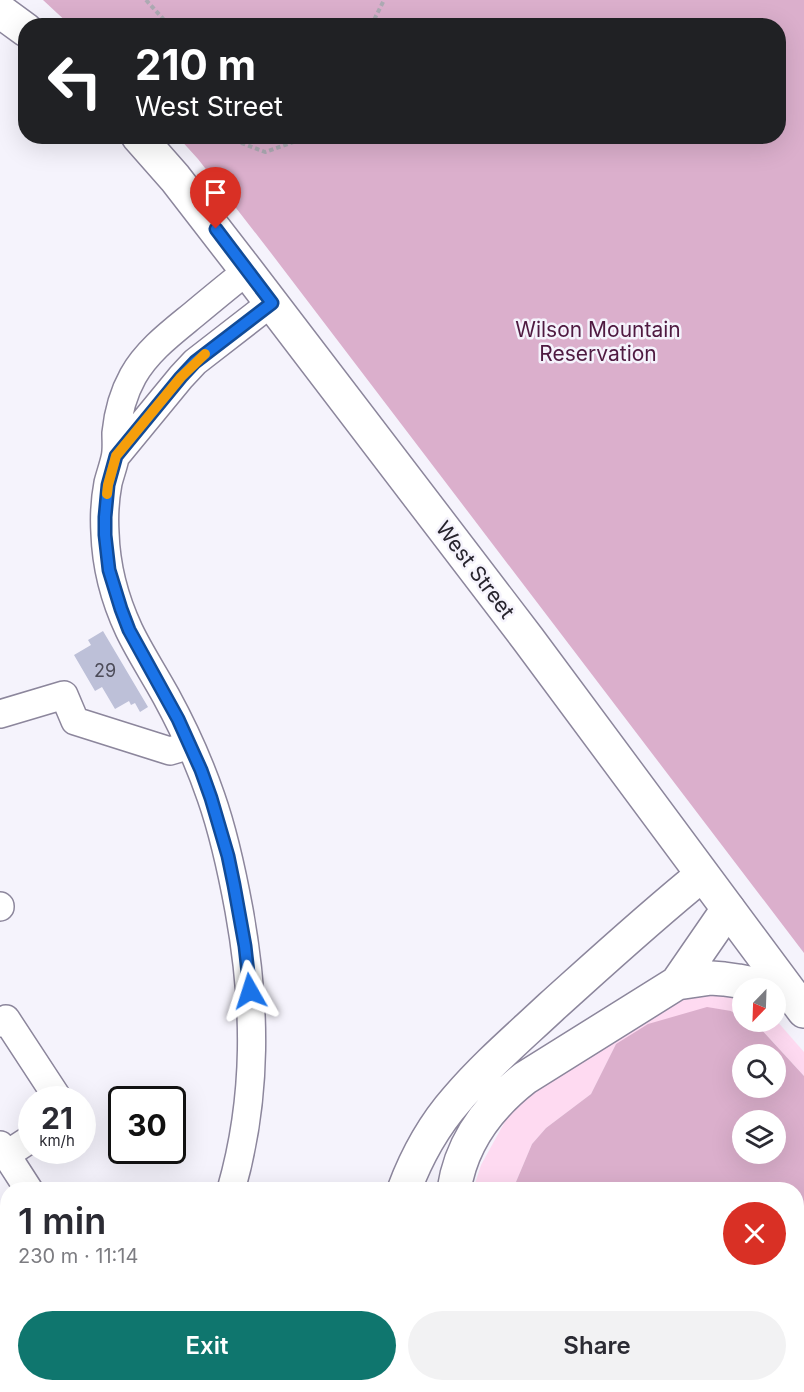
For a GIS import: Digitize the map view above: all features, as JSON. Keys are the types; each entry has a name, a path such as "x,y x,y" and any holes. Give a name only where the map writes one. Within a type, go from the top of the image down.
{"main road":[{"path":"0,11 18,24"},
{"name":"West Street","path":"145,144 175,178 272,303 528,639 728,909 775,978"},
{"path":"407,1182 431,1136 455,1101 482,1072 616,948 702,875"},
{"path":"677,983 728,909"},
{"path":"456,1182 460,1165 475,1133 491,1109 525,1078 677,983 701,979 732,980"}],"street":[{"path":"233,1182 244,1131 253,1033 250,986 242,926 228,856 211,798 174,710 129,630 121,609 109,570 105,517 108,485 116,456 120,410 127,386 134,373 168,335 247,271"},
{"path":"116,456 195,362 272,303"},
{"path":"0,714 64,695 75,721 170,751 190,745"},
{"path":"0,1023 6,1019 50,1086"},
{"path":"18,1144 3,1150 24,1182"}],"path":[{"path":"146,0 162,18"},
{"path":"375,18 384,0"},
{"path":"244,144 265,152 288,144"}],"shaded area":[{"path":"702,992 732,996 732,1012 616,1044 591,1094 546,1128 532,1144 516,1182 476,1182 481,1165 508,1116 537,1088 663,1005"},
{"path":"786,1031 804,1052 804,1076 786,1056 786,1044 775,1044 764,1032"}],"green space":[{"name":"Wilson Mountain Reservation","path":"43,0 804,0 804,953 271,253 184,144 786,144 786,18 62,18"},
{"path":"707,1007 731,1011 732,1032 764,1032 775,1044 732,1044 732,1098 786,1098 786,1056 804,1076 804,1182 516,1182 532,1144 546,1128 591,1094 616,1044 648,1024"}],"building":[{"path":"103,631 148,707 140,712 135,703 131,705 129,701 115,709 102,687 95,691 74,655 91,645 88,640"}],"slow traffic":[{"path":"107,494 116,456 181,377 205,354"}],"route":[{"path":"216,229 272,303 195,362 116,456 108,485 105,535 109,570 129,630 178,719 211,798 234,885 250,991"}]}
